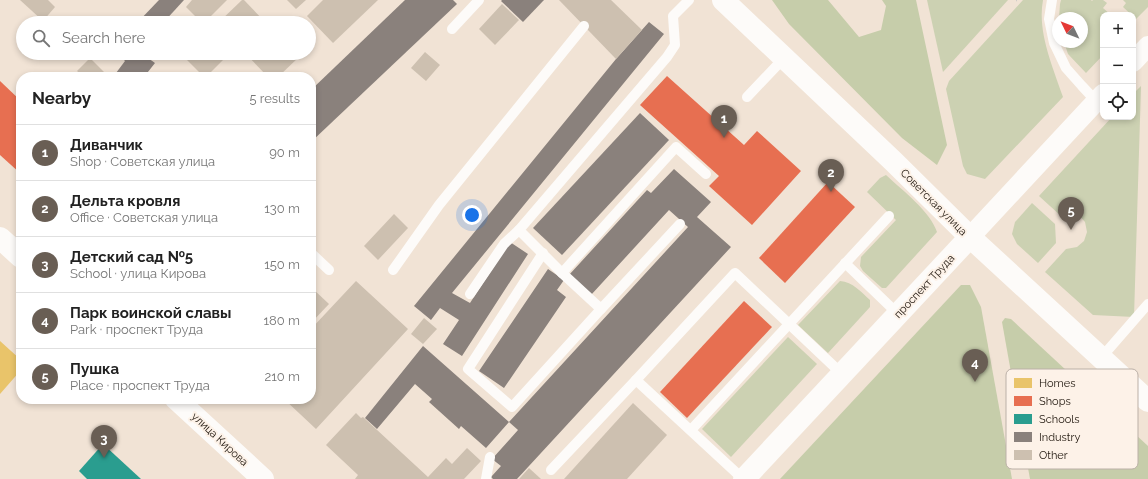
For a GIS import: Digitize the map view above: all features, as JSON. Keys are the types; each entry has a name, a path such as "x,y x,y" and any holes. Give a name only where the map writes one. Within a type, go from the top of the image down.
{"main road":[{"name":"Советская улица","path":"723,0 893,161 970,237 1113,369"},
{"name":"проспект Труда","path":"743,479 970,237"},
{"path":"0,238 16,252"},
{"name":"Советская улица","path":"1138,392 1148,401"},
{"name":"улица Кирова","path":"181,404 263,479"}],"street":[{"path":"1136,59 1148,46"},
{"name":"проспект Труда","path":"970,237 1100,97"}],"lane":[{"path":"452,29 479,0"},
{"path":"470,294 504,244 519,230 667,57 674,45 673,16 689,0"},
{"path":"1052,0 1049,19 1054,43 1066,68 1082,86 1100,97"},
{"path":"393,270 439,205 584,26"},
{"path":"747,97 784,58"},
{"path":"562,273 676,147 706,174"},
{"path":"691,430 888,216"},
{"path":"543,253 468,369 512,407 680,224"},
{"path":"519,230 601,309"},
{"path":"316,258 329,270"},
{"path":"845,263 898,314"},
{"path":"551,470 735,273 842,374"},
{"path":"1101,358 1148,304"},
{"path":"636,380 743,479"},
{"path":"486,479 490,457"}],"green space":[{"path":"772,0 828,0 859,37 881,30 886,6 882,0 916,0 947,145 937,165 902,138 789,24"},
{"path":"927,0 1008,0 943,72"},
{"path":"1023,0 1043,0 1042,24 1044,37 1063,97 985,179 967,174 963,166 946,89 949,81"},
{"path":"1061,0 1103,0 1107,3 1103,8 1108,12 1100,12 1100,58 1086,73 1068,54 1066,48 1088,48 1088,12 1059,12"},
{"path":"1123,0 1148,0 1148,7 1136,19 1136,12 1128,12 1123,7 1126,3"},
{"path":"1141,86 1134,317 1093,315 1045,272 1066,249 1077,247 1084,241 1087,232 1085,222 1078,214 1069,213 1061,216 1039,196 1109,120 1136,120 1136,91"},
{"path":"886,175 922,209 928,216 937,232 886,288 882,288 863,271 860,266 861,257 896,220 867,192 880,178"},
{"path":"1032,203 1055,224 1056,243 1038,263 1017,244 1012,234 1015,222"},
{"path":"840,281 853,285 860,291 870,300 870,307 828,353 798,325"},
{"path":"961,285 970,285 981,307 1006,446 1006,469 1010,469 1012,479 780,479"},
{"path":"1005,318 1011,319 1065,369 1010,369 1002,322"},
{"path":"788,337 817,364 731,457 702,429"},
{"path":"1138,437 1148,446 1148,479 1030,479 1028,469 1138,469"}],"building: Homes":[{"path":"0,341 16,355 16,376 0,394"}],"building: Shops":[{"path":"667,76 744,145 757,131 801,171 752,225 709,186 719,176 640,105"},
{"path":"0,81 16,96 16,169 0,155"},
{"path":"828,182 855,207 785,283 759,258"},
{"path":"744,301 772,327 687,418 660,392"}],"building: Schools":[{"path":"103,444 141,479 87,479 79,471"}],"building: Industry":[{"path":"159,0 184,0 169,16 144,16"},
{"path":"405,0 453,0 457,4 316,137 316,85"},
{"path":"544,0 523,22 501,1"},
{"path":"649,22 664,34 452,293 470,303 510,242 528,254 462,356 443,344 459,320 440,308 431,320 414,306 616,59"},
{"path":"124,60 151,60 155,63 148,72 117,72 125,61"},
{"path":"640,113 669,140 562,255 533,228"},
{"path":"674,169 711,202 697,217 731,247 517,479 493,479 491,477 501,466 492,459 518,430 509,422 688,227 669,210 591,295 569,275 647,190 651,193"},
{"path":"548,269 564,280 557,290 566,297 504,388 479,371"},
{"path":"423,346 509,422 486,448 461,426 459,429 429,402 432,399 415,384 377,429 365,418"}],"building: Other":[{"path":"20,0 48,0 55,7 47,16 38,16"},
{"path":"192,0 227,0 211,16 195,16 186,7"},
{"path":"242,0 244,0 259,16 225,16"},
{"path":"287,0 306,0 296,9"},
{"path":"323,0 378,0 333,43 316,25 316,16 307,16"},
{"path":"559,0 611,0 642,30 616,59"},
{"path":"502,4 519,20 495,45 479,29"},
{"path":"425,52 440,65 426,81 411,68"},
{"path":"88,60 92,60 104,72 78,72 77,71"},
{"path":"187,60 223,60 211,72 199,72"},
{"path":"252,60 296,60 283,72 263,72"},
{"path":"394,214 408,228 378,260 364,246"},
{"path":"356,281 408,329 316,429 289,404 316,404 316,324"},
{"path":"316,292 329,304 316,318"},
{"path":"424,318 437,329 423,344 411,334"},
{"path":"633,403 667,435 627,479 564,479"},
{"path":"356,413 361,418 363,417 428,477 446,458 452,464 467,448 481,461 464,479 355,479 358,475 326,445"},
{"path":"529,468 541,479 519,479"}],"place":[{"name":"Диванчик","path":"724,138"},
{"name":"Дельта кровля","path":"831,192"},
{"name":"Пушка","path":"1071,230"},
{"name":"Парк воинской славы","path":"975,382"},
{"name":"Детский сад №5","path":"104,458"}]}
